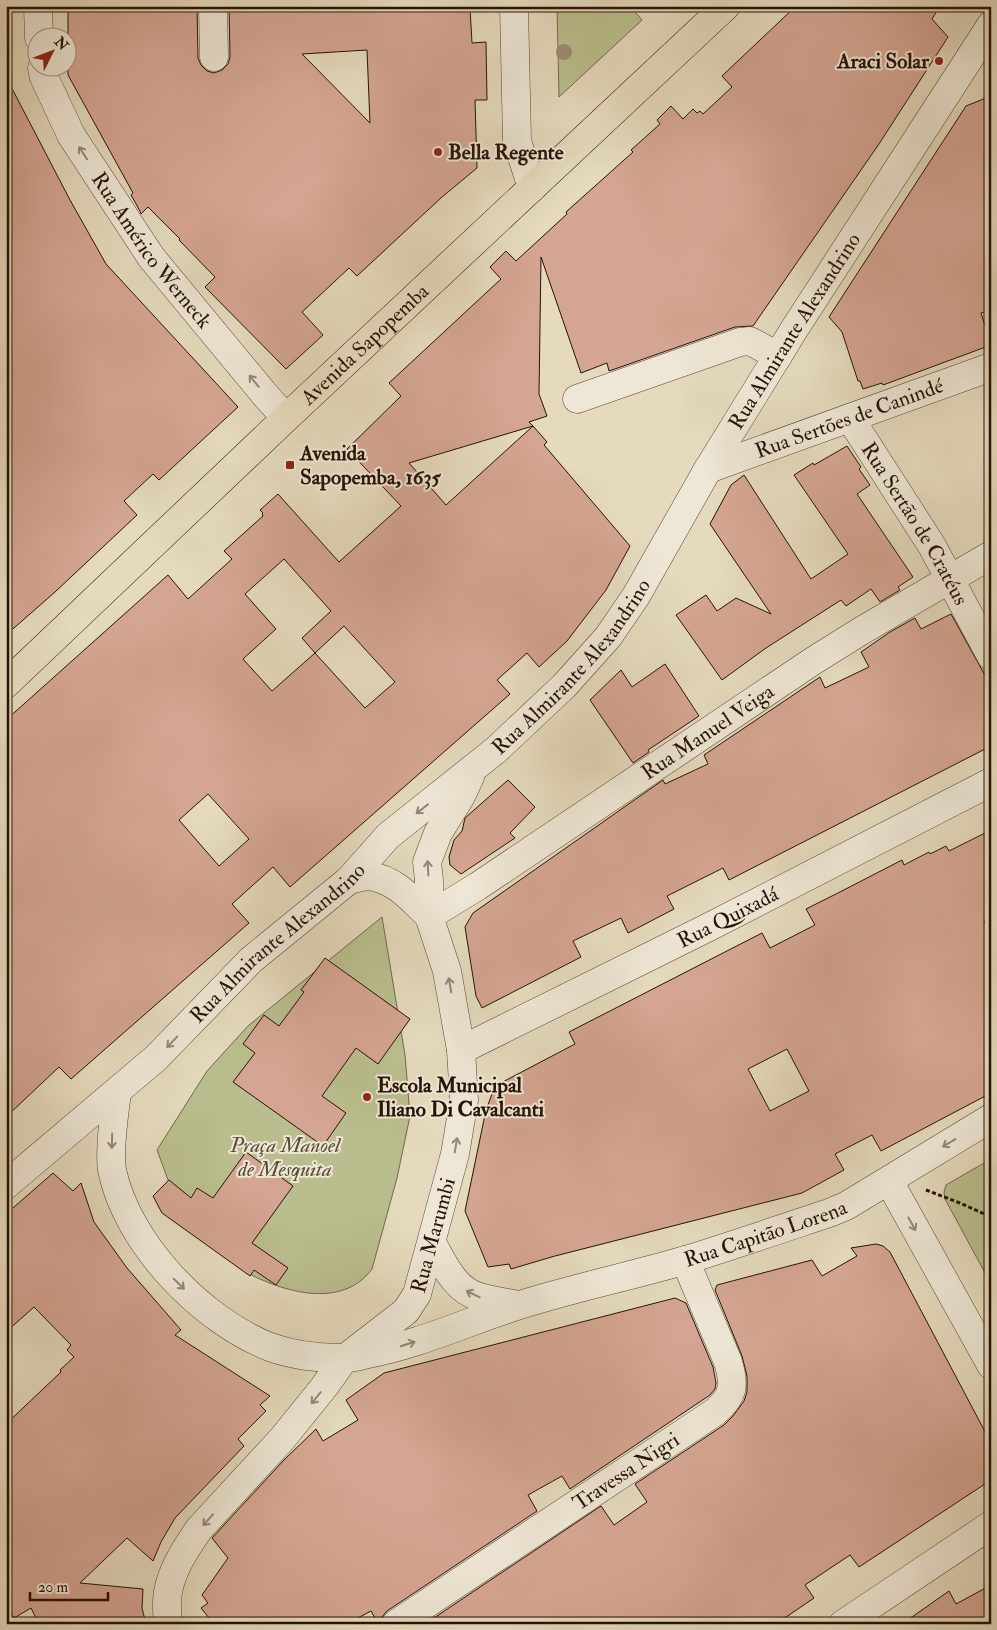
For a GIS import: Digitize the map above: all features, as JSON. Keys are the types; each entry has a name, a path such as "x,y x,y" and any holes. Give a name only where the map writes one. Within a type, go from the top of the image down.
{"main road":[{"name":"Avenida Sapopemba","path":"6,684 286,418 726,6"}],"street":[{"path":"38,6 39,28"},
{"path":"213,6 214,57"},
{"path":"514,6 517,141 532,188"},
{"name":"Rua Almirante Alexandrino","path":"6,1186 156,1058 251,960 349,880 388,836 474,769 564,686 608,637 636,596 708,469 778,356 991,25"},
{"path":"959,73 991,63"},
{"name":"Rua Américo Werneck","path":"45,78 71,135 151,257 286,418"},
{"path":"577,399 740,342 750,341 778,356"},
{"name":"Rua Sertões de Canindé","path":"708,469 991,366"},
{"name":"Rua Sertão de Cratéus","path":"850,418 932,546 991,656"},
{"name":"Rua Manuel Veiga","path":"429,916 478,886 812,661 861,630 991,555"},
{"name":"Rua Marumbi","path":"168,1624 167,1593 174,1572 188,1544 199,1529 282,1439 344,1359 406,1310 417,1294 455,1154 464,1100 461,1050 447,971 429,916 427,862 438,834 461,796 474,769"},
{"name":"Rua Quixadá","path":"461,1050 718,922 991,782"},
{"path":"349,880 368,876 385,881 405,892 429,916"},
{"path":"117,1093 113,1125 112,1168 120,1196 123,1205 146,1244 175,1281 206,1309 234,1330 271,1347 305,1355 344,1359"},
{"name":"Rua Capitão Lorena","path":"344,1359 405,1345 520,1305 685,1260 829,1213 846,1206 889,1181 991,1118"},
{"path":"889,1181 991,1365"},
{"name":"Rua Capitão Lorena","path":"432,1244 450,1275 463,1289 478,1297 520,1305"},
{"name":"Travessa Nigri","path":"396,1624 611,1483 725,1404 732,1392 733,1378 685,1260"},
{"path":"843,1624 991,1525"}],"path":[{"path":"889,1181 928,1191 991,1217"}],"green space":[{"path":"557,6 630,6 642,20 559,97"},
{"name":"Praça Manoel de Mesquita","path":"382,917 405,1055 410,1116 397,1178 372,1269 359,1282 345,1290 311,1293 293,1290 259,1279 244,1271 171,1188 157,1150 207,1071 248,1026"},
{"path":"991,1159 991,1284 945,1199 944,1192 946,1185"}],"building":[{"path":"68,6 197,6 198,58 201,65 207,71 214,73 222,70 228,64 230,57 229,6 453,6 453,9 470,8 472,43 486,42 487,100 475,100 477,168 442,197 357,276 349,268 302,312 323,335 286,369 205,287 215,277 180,239 148,207 141,214 131,195 133,193 70,78 78,78 78,28 68,28","holes":["367,50 370,123 302,54"]},
{"path":"796,6 940,6 932,19 948,37 879,144 753,326 735,327 609,371 607,363 581,373 541,257 539,394 547,416 529,422 533,426 547,442 544,445 630,546 606,590 567,641 539,667 527,653 497,680 510,694 290,887 273,867 232,904 249,923 71,1079 59,1067 6,1117 6,720 168,575 188,599 232,559 224,551 263,516 260,510 278,494 339,562 401,506 347,449 401,396 389,383 501,279 490,267 506,251 516,261 567,214 566,212 633,152 631,150 660,124 657,120 671,106 683,119 693,109 697,113 700,111 703,114 732,87 722,76","holes":["533,426 446,505 409,463","284,559 331,611 302,638 315,653 272,691 243,659 276,629 245,594","344,626 395,682 365,708 315,653","208,794 249,839 219,866 179,820"]},
{"path":"6,77 70,200 106,264 238,407 159,480 153,474 124,501 137,515 6,635"},
{"path":"991,96 991,261 985,263 991,279 991,310 981,313 991,345 883,385 882,383 863,389 860,381 858,381 842,332 829,317 966,106"},
{"path":"847,446 870,485 857,494 913,577 898,587 900,590 880,602 871,589 846,606 841,600 766,648 722,680 676,615 706,595 717,611 736,598 771,614 710,524 731,485 744,475 811,579 848,554 794,475"},
{"path":"951,614 991,686 991,746 729,880 723,868 667,896 674,909 628,933 621,918 573,941 581,957 482,1008 476,996 465,927 473,913 663,780 665,784 708,764 704,755 820,677 825,688 869,667 861,652 890,632 915,618 921,629"},
{"path":"665,664 699,716 648,750 649,752 633,763 590,700 621,670 632,687"},
{"path":"508,780 535,807 510,833 515,838 461,874 450,865 449,857 454,840 462,831 465,818"},
{"path":"991,830 991,919 984,922 991,936 991,1093 881,1151 872,1135 835,1154 844,1170 802,1193 511,1269 509,1264 488,1267 465,1211 486,1110 495,1086 575,1044 569,1032 762,933 770,948 815,925 806,909 902,860 904,865 929,852 930,854 946,846 949,851","holes":["787,1049 809,1091 770,1111 748,1069"]},
{"path":"325,958 410,1019 378,1064 356,1048 322,1096 346,1113 323,1146 233,1082 255,1053 243,1044 264,1015 279,1026 304,992 301,990"},
{"path":"246,1152 293,1186 252,1243 288,1268 276,1285 254,1270 250,1276 162,1213 153,1196 169,1180 191,1198 197,1188 213,1198"},
{"path":"53,1173 73,1191 81,1183 94,1222 127,1268 181,1330 175,1335 270,1396 260,1405 266,1411 238,1439 244,1446 175,1518 161,1542 153,1561 127,1538 80,1583 143,1589 142,1608 146,1624 39,1624 31,1608 14,1618 6,1604 6,1424 61,1372 60,1370 74,1357 67,1350 71,1345 34,1307 6,1332 6,1214"},
{"path":"876,1244 883,1246 890,1252 991,1443 991,1480 859,1567 850,1555 805,1585 814,1598 776,1624 425,1624 601,1506 614,1525 647,1502 635,1484 724,1425 733,1416 744,1401 747,1392 747,1376 742,1356 715,1290 717,1285 812,1260 822,1276 857,1256 851,1248"},
{"path":"675,1298 686,1303 713,1367 716,1383 715,1389 710,1395 570,1489 562,1476 528,1495 537,1511 387,1611 382,1617 381,1624 378,1624 371,1611 347,1624 214,1624 201,1608 208,1603 202,1595 228,1558 212,1538 284,1460 316,1429 323,1441 358,1420 346,1400 384,1373"},
{"path":"991,1585 991,1624 902,1624 949,1591 956,1604"}],"place":[{"name":"Araci Solar","path":"939,61"},
{"name":"Bella Regente","path":"438,152"},
{"name":"Avenida Sapopemba, 1635","path":"290,465"},
{"name":"Escola Municipal Iliano Di Cavalcanti","path":"367,1097"}]}
